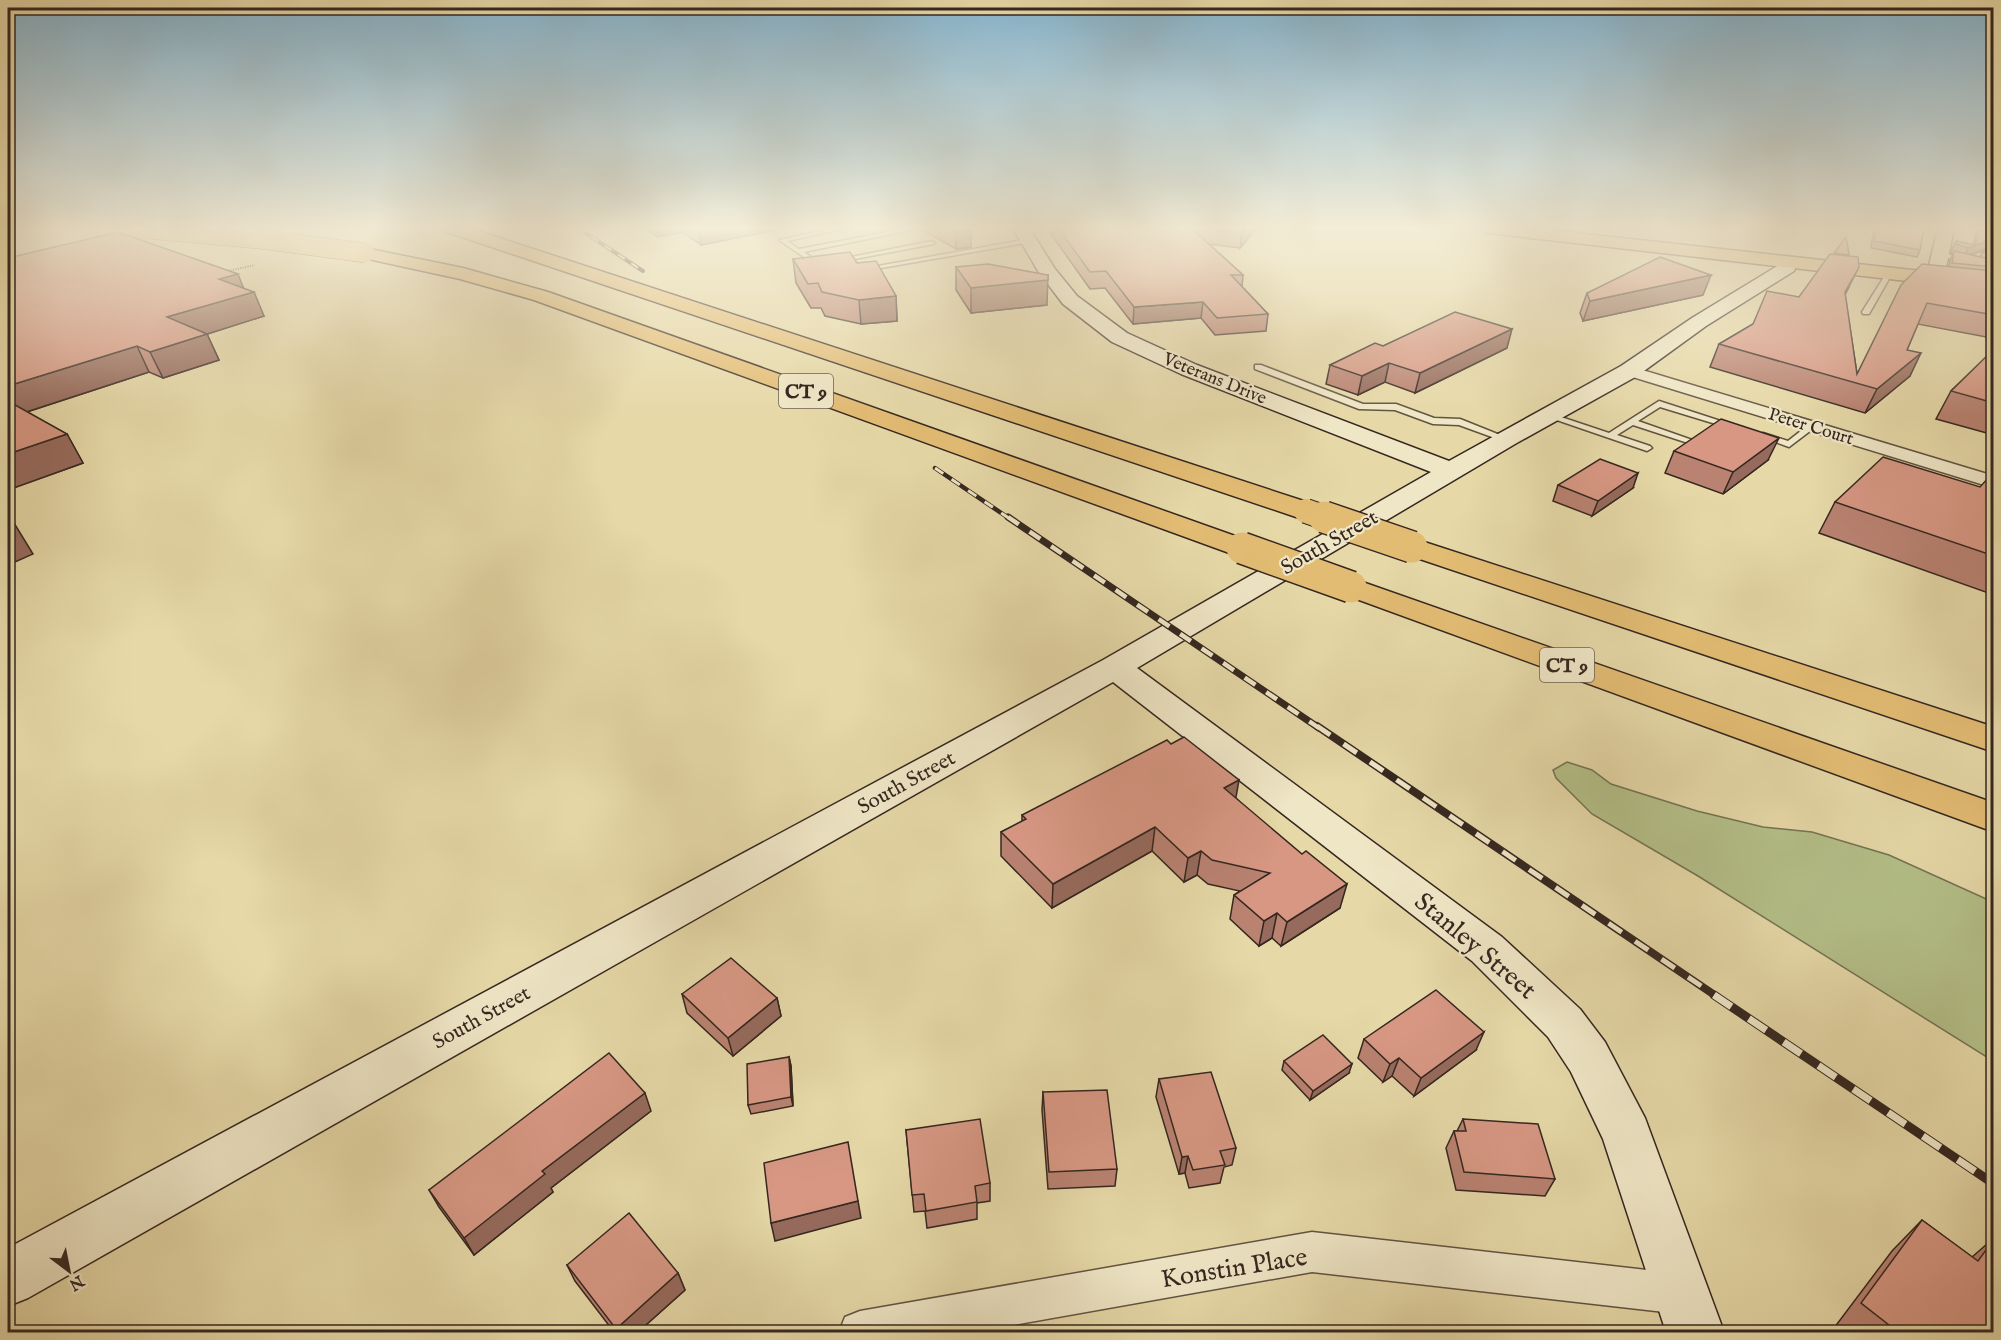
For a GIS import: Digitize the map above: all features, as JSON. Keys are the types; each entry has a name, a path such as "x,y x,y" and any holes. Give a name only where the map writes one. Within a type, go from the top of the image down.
{"main road":[{"name":"CT 9","path":"522,291 1994,818"},
{"name":"CT 9","path":"641,291 1994,740"},
{"name":"Veterans Drive","path":"1063,291 1069,299 1091,318 1129,342 1182,366 1450,471"},
{"name":"South Street","path":"8,1278 1115,667 1450,471 1629,371 1699,322 1750,291"},
{"path":"1604,611 1722,637 1994,716"},
{"name":"Stanley Street","path":"1115,667 1487,949 1564,1023 1588,1057 1627,1135 1688,1313"}],"street":[{"name":"Peter Court","path":"1629,371 1994,482"},
{"name":"Konstin Place","path":"860,1332 1312,1252 1688,1313"}],"lane":[{"path":"1866,312 1879,291"},
{"path":"1258,368 1362,407 1395,407 1433,421 1460,422 1506,439"},
{"path":"1610,436 1659,404 1746,430"},
{"path":"1549,416 1647,448"},
{"path":"1632,422 1691,441"},
{"path":"1757,434 1789,444 1811,426"}],"green space":[{"path":"1567,762 1592,770 1611,784 1697,811 1763,827 1812,832 1889,855 1993,902 1993,1061 1698,876 1592,814 1556,778 1553,770"}],"building":[{"path":"8,291 254,292 167,317 207,334 150,352 137,346 8,386"},
{"path":"893,291 896,296 859,300 822,292"},
{"path":"1121,291 1246,291 1268,314 1217,318 1203,302 1134,307"},
{"path":"1592,291 1639,291 1590,301 1587,293"},
{"path":"1767,291 1799,297 1804,291 1846,291 1857,374 1898,291 1994,291 1994,315 1927,303 1907,350 1921,353 1877,389 1719,344 1753,324"},
{"path":"1455,312 1512,329 1420,373 1389,363 1362,376 1330,365 1375,343 1383,346"},
{"path":"1993,350 1994,403 1951,391"},
{"path":"8,401 67,434 8,454"},
{"path":"1721,419 1779,438 1733,472 1674,451"},
{"path":"1883,457 1980,487 1989,477 1994,478 1994,556 1835,502"},
{"path":"1600,459 1638,473 1598,501 1558,485"},
{"path":"1184,737 1239,780 1224,788 1302,854 1306,851 1347,884 1287,922 1277,913 1264,921 1234,895 1270,873 1212,860 1201,851 1188,858 1155,827 1053,884 1001,832 1026,819 1022,815 1167,740 1171,744"},
{"path":"731,958 777,998 728,1038 682,994"},
{"path":"1436,990 1484,1032 1421,1078 1399,1058 1390,1064 1364,1039"},
{"path":"1323,1035 1352,1064 1313,1091 1284,1061"},
{"path":"609,1053 645,1093 542,1171 545,1174 464,1238 429,1190"},
{"path":"789,1057 791,1097 748,1105 747,1064"},
{"path":"1211,1072 1236,1148 1220,1151 1225,1165 1193,1170 1188,1156 1182,1157 1159,1079"},
{"path":"1107,1090 1117,1169 1049,1172 1043,1092"},
{"path":"980,1119 990,1183 975,1186 977,1202 926,1211 924,1194 912,1195 906,1130"},
{"path":"1463,1119 1538,1124 1555,1179 1464,1172 1454,1131 1466,1131"},
{"path":"848,1142 858,1201 771,1223 764,1163"},
{"path":"629,1213 678,1273 616,1329 567,1265"},
{"path":"1922,1220 1978,1261 1994,1239 1994,1332 1898,1332 1861,1303"}],"railway":[{"path":"935,468 1010,519"},
{"path":"1008,517 1319,728"},
{"path":"1317,726 1716,996"},
{"path":"1714,995 1994,1184"}]}
